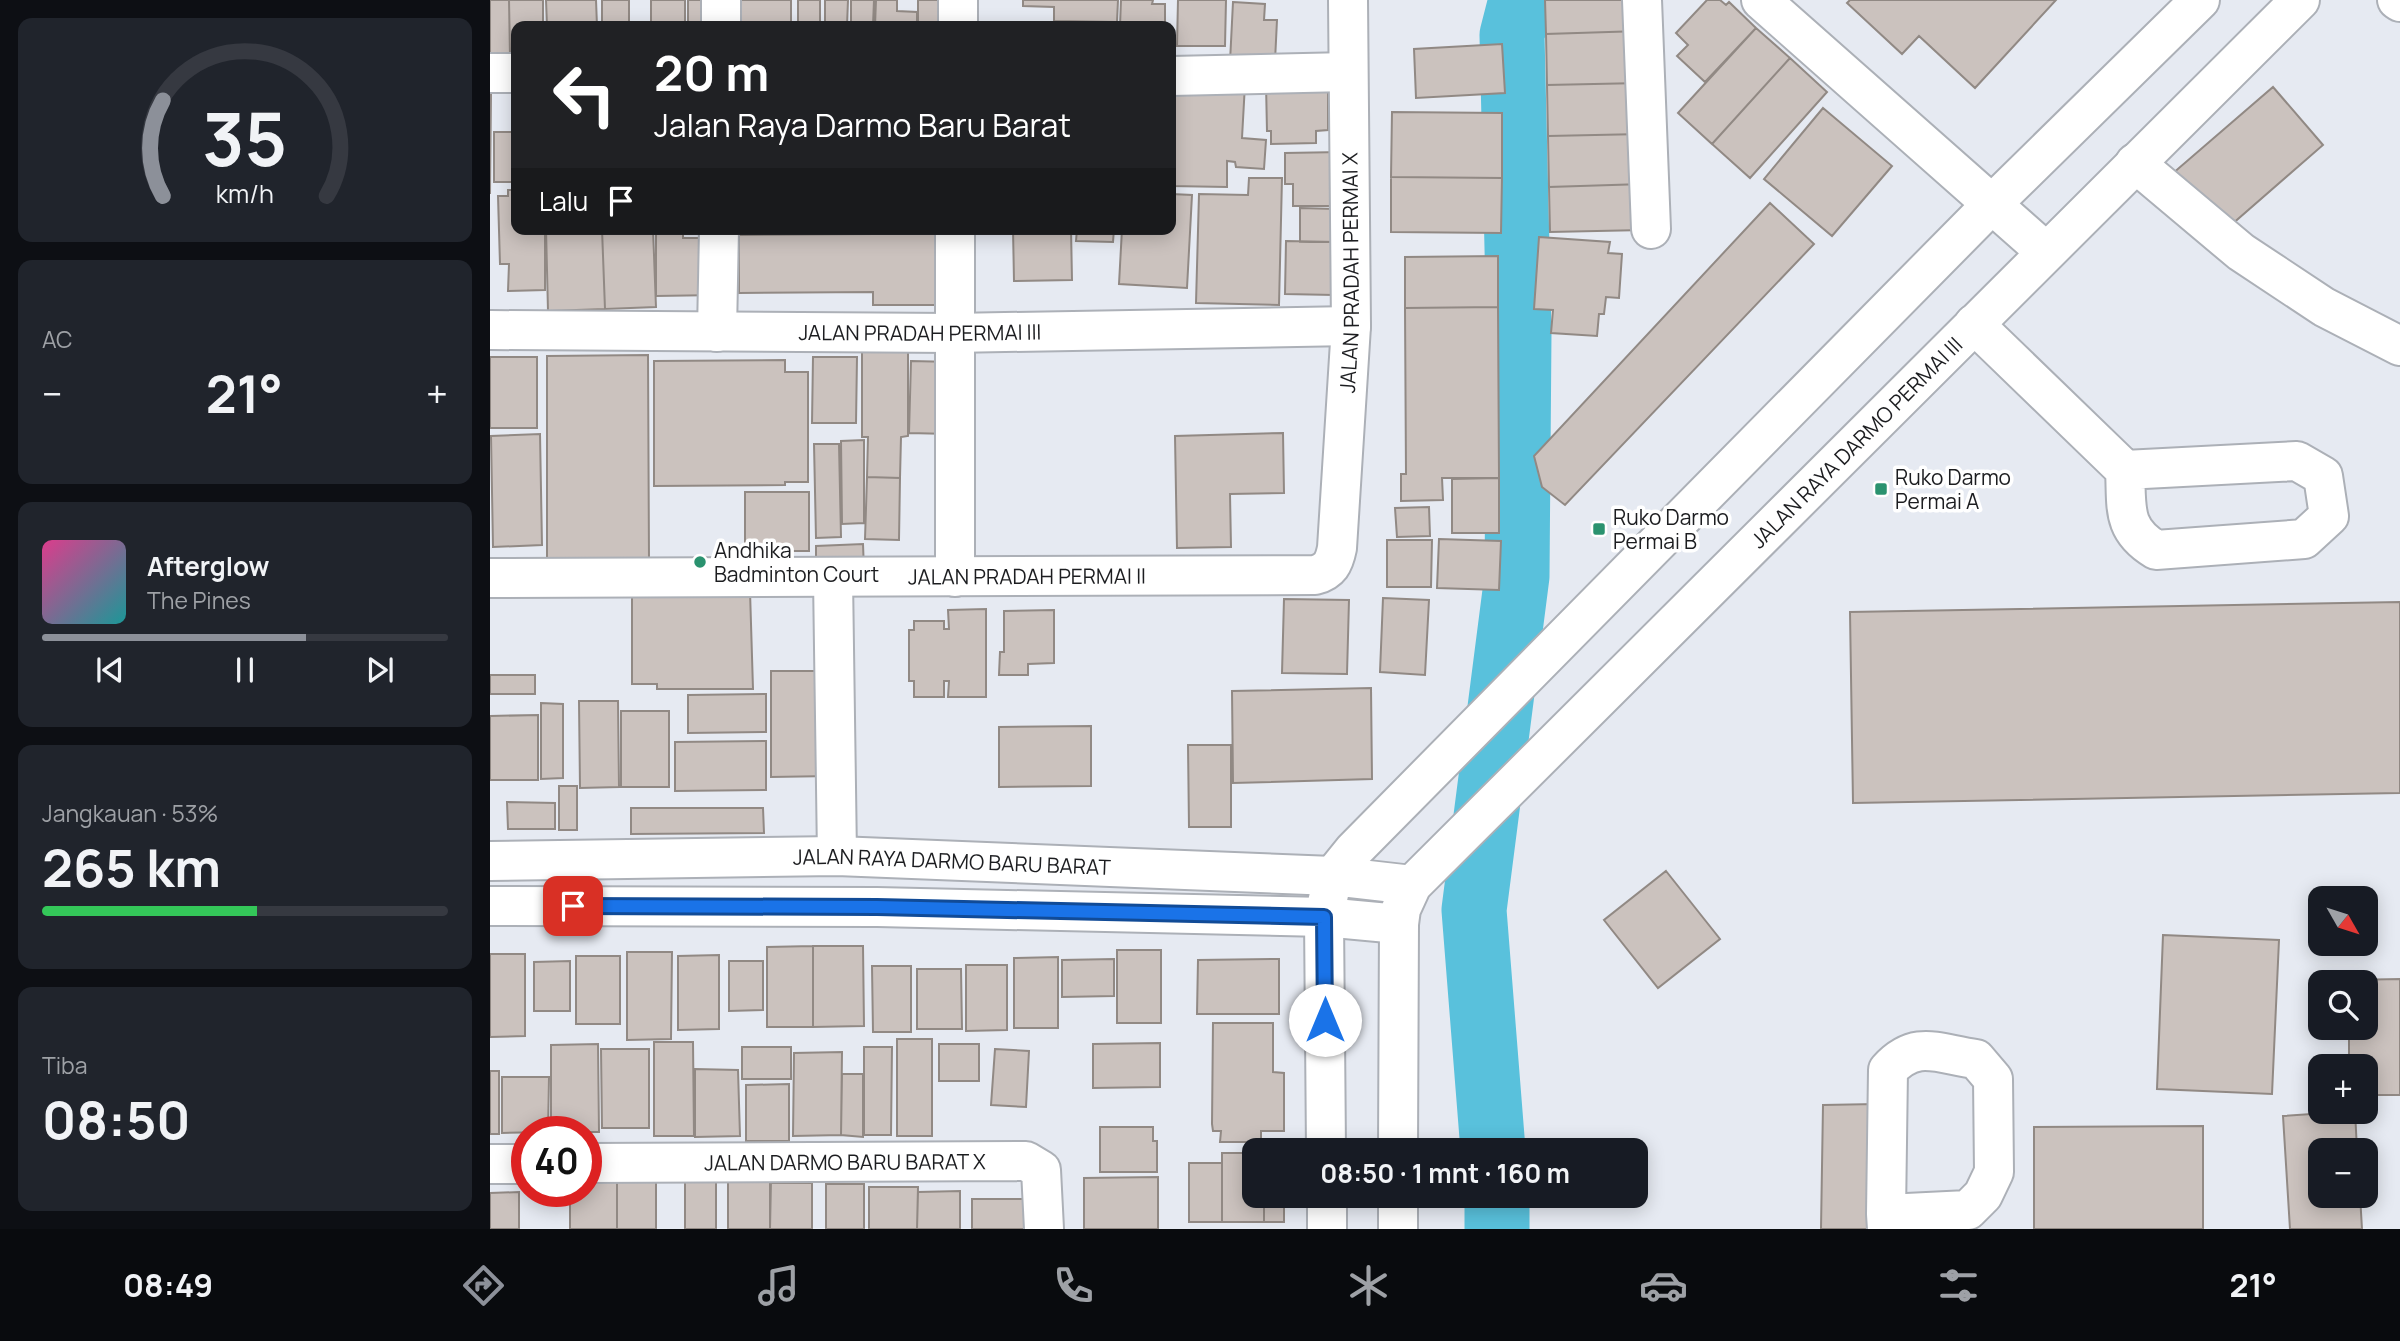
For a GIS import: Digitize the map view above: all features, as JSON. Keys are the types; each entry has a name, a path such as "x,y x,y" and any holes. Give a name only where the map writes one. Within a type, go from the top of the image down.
{"street":[{"path":"721,0 721,21"},
{"path":"958,0 958,21"},
{"name":"JALAN PRADAH PERMAI X","path":"1337,548 1351,326 1348,0"},
{"path":"1642,0 1651,229"},
{"path":"1326,1138 1324,917 1333,876 1354,850 1991,205 2200,0"},
{"name":"JALAN RAYA DARMO PERMAI III","path":"1398,1138 1399,924 1401,909 1412,885 2300,0"},
{"path":"1765,2 2046,252"},
{"path":"1176,76 1348,72"},
{"path":"490,73 511,73"},
{"path":"2135,163 2241,252 2324,307 2400,346"},
{"path":"717,332 719,235"},
{"path":"955,235 955,577"},
{"path":"1974,324 2125,470 2128,519 2138,539 2156,550 2304,539 2329,516 2323,476 2297,461 2125,470"},
{"name":"JALAN PRADAH PERMAI III","path":"490,330 953,333 1351,326"},
{"name":"JALAN PRADAH PERMAI II","path":"490,579 1314,575 1329,568 1337,548"},
{"path":"834,578 837,856"},
{"name":"JALAN RAYA DARMO BARU BARAT","path":"490,861 837,856 1333,876 1412,885"},
{"path":"490,906 877,907 1324,917 1399,924"},
{"path":"1914,1050 1976,1059 1993,1079 1994,1172 1983,1195 1968,1210 1887,1222 1888,1070 1902,1055 1914,1050"},
{"name":"JALAN DARMO BARU BARAT X","path":"602,1163 1026,1161 1041,1170 1044,1229"},
{"path":"490,1164 511,1164"},
{"path":"1327,1208 1327,1229"},
{"path":"1398,1208 1398,1229"}],"building":[{"path":"490,0 509,0 510,56 490,56"},
{"path":"509,0 543,0 543,21 511,21 510,56"},
{"path":"546,0 596,0 597,21 547,21"},
{"path":"602,0 629,0 629,21 602,21"},
{"path":"651,0 685,0 685,21 651,21"},
{"path":"688,0 719,0 719,21 688,21"},
{"path":"737,0 791,0 791,21 737,21"},
{"path":"798,0 820,0 820,21 798,21"},
{"path":"825,0 848,0 847,21 825,21"},
{"path":"851,0 874,0 873,21 851,21"},
{"path":"876,0 897,0 897,11 917,12 917,21 875,21"},
{"path":"918,0 957,0 957,21 918,21"},
{"path":"1023,0 1118,0 1117,21 1054,21 1054,7 1023,6"},
{"path":"1121,0 1153,0 1152,4 1165,4 1165,21 1120,21"},
{"path":"1178,0 1226,0 1225,46 1177,46"},
{"path":"1545,0 1639,0 1640,31 1546,34"},
{"path":"1707,0 1720,0 1726,5 1729,2 1756,28 1705,82 1677,56 1688,45 1676,33"},
{"path":"1850,0 2056,0 1975,88 1919,36 1902,54 1847,3"},
{"path":"1233,2 1265,4 1264,20 1277,20 1275,61 1230,62"},
{"path":"1756,28 1790,58 1712,144 1678,113"},
{"path":"1640,31 1641,83 1547,85 1546,34"},
{"path":"1502,44 1505,93 1416,98 1414,49"},
{"path":"1790,58 1827,92 1750,178 1712,144"},
{"path":"1176,79 1245,84 1242,138 1266,140 1264,169 1236,167 1235,162 1227,161 1227,187 1176,186"},
{"path":"1641,83 1642,134 1548,136 1547,85"},
{"path":"1266,84 1328,84 1328,130 1316,131 1316,143 1271,144 1271,131 1267,131"},
{"path":"2273,87 2323,145 2223,232 2172,174"},
{"path":"490,94 491,94 490,194"},
{"path":"1823,108 1892,166 1832,236 1764,179"},
{"path":"1392,112 1502,113 1502,178 1391,177"},
{"path":"494,132 511,132 511,182 494,182"},
{"path":"1642,134 1643,184 1549,187 1548,136"},
{"path":"1342,152 1332,206 1293,206 1293,184 1285,184 1285,153"},
{"path":"1391,177 1502,178 1501,233 1391,232"},
{"path":"1249,178 1282,178 1279,305 1196,303 1199,194 1248,195"},
{"path":"1643,184 1644,230 1550,232 1549,187"},
{"path":"508,190 511,190 511,235 545,235 545,290 508,291 509,264 500,264 498,196 508,196"},
{"path":"1176,194 1192,195 1187,288 1119,284 1122,235 1176,235"},
{"path":"1770,203 1814,244 1565,505 1542,487 1534,456"},
{"path":"1300,208 1336,209 1335,242 1300,242"},
{"path":"546,235 602,235 605,309 548,311"},
{"path":"602,235 653,235 656,307 605,309"},
{"path":"656,235 718,238 718,295 656,296"},
{"path":"739,235 936,235 935,305 873,305 873,292 739,293"},
{"path":"1013,235 1071,235 1072,280 1014,281"},
{"path":"1076,235 1114,235 1113,242 1076,241"},
{"path":"1539,237 1610,242 1608,253 1622,254 1619,298 1606,297 1604,314 1599,314 1597,336 1551,333 1553,310 1534,309"},
{"path":"1286,241 1335,242 1334,295 1285,294"},
{"path":"1498,256 1498,307 1405,308 1405,257"},
{"path":"1498,307 1499,478 1442,478 1443,500 1401,501 1401,474 1406,474 1405,308"},
{"path":"862,346 908,346 908,436 901,437 900,478 867,477 868,437 862,437"},
{"path":"648,355 649,560 547,561 547,356"},
{"path":"490,357 537,357 537,428 490,428"},
{"path":"813,357 857,357 856,423 812,423"},
{"path":"785,360 785,372 808,372 808,482 785,482 785,485 654,486 654,361"},
{"path":"911,361 953,362 950,434 909,433"},
{"path":"1283,433 1284,493 1230,494 1231,547 1177,548 1175,436"},
{"path":"540,434 542,545 493,547 491,436"},
{"path":"864,440 864,523 842,524 841,441"},
{"path":"814,444 839,444 841,537 816,538"},
{"path":"867,477 900,478 899,540 865,539"},
{"path":"1499,478 1499,533 1452,533 1452,479"},
{"path":"745,492 809,492 809,551 745,551"},
{"path":"1429,507 1430,536 1397,537 1395,508"},
{"path":"1439,539 1501,541 1499,590 1437,588"},
{"path":"1387,540 1432,540 1431,587 1387,587"},
{"path":"863,544 864,570 816,571 816,546"},
{"path":"750,591 753,689 657,689 657,684 632,684 632,592"},
{"path":"1383,598 1429,600 1425,675 1380,672"},
{"path":"1284,599 1349,600 1347,674 1282,673"},
{"path":"2400,602 2400,793 1853,803 1850,612"},
{"path":"986,609 986,697 948,697 949,681 944,681 944,697 914,697 914,681 909,681 909,630 914,630 914,621 944,621 944,629 949,629 948,610"},
{"path":"1054,610 1054,663 1028,664 1028,675 999,675 1000,652 1004,652 1004,611"},
{"path":"771,671 831,671 831,776 771,777"},
{"path":"490,675 535,675 535,694 490,694"},
{"path":"1371,688 1372,779 1233,783 1232,691"},
{"path":"766,694 766,732 688,733 688,695"},
{"path":"579,701 618,701 619,787 580,788"},
{"path":"541,703 563,704 563,778 541,779"},
{"path":"621,711 669,711 669,787 621,787"},
{"path":"538,715 538,780 490,780 490,716"},
{"path":"1091,726 1091,786 999,787 999,727"},
{"path":"766,741 766,790 675,791 675,742"},
{"path":"1188,745 1231,745 1231,827 1189,827"},
{"path":"559,786 577,786 577,830 559,830"},
{"path":"507,802 555,803 555,829 508,829"},
{"path":"631,808 763,808 764,833 631,834"},
{"path":"1666,871 1720,939 1658,988 1604,920"},
{"path":"2163,935 2279,940 2272,1094 2157,1089"},
{"path":"813,946 863,946 864,1026 813,1027"},
{"path":"813,946 813,1027 767,1027 767,947"},
{"path":"1117,950 1161,950 1161,1023 1117,1023"},
{"path":"627,952 672,952 671,1039 627,1040"},
{"path":"490,954 525,954 525,1036 490,1037"},
{"path":"719,955 719,1029 678,1030 678,956"},
{"path":"576,956 620,956 620,1024 576,1024"},
{"path":"1058,957 1058,1028 1014,1028 1014,958"},
{"path":"1114,959 1114,996 1062,997 1062,960"},
{"path":"1279,959 1279,1014 1197,1014 1198,960"},
{"path":"570,961 570,1011 534,1011 534,962"},
{"path":"729,961 763,961 763,1010 729,1011"},
{"path":"966,965 1007,965 1007,1030 966,1031"},
{"path":"872,966 911,966 911,1032 873,1032"},
{"path":"917,969 961,969 962,1029 917,1029"},
{"path":"2378,979 2400,979 2400,1095 2378,1095 2378,1054 2349,1054 2349,1040 2378,1040"},
{"path":"1213,1023 1273,1023 1273,1072 1284,1073 1284,1131 1261,1131 1261,1138 1242,1138 1242,1142 1220,1142 1221,1131 1213,1131"},
{"path":"897,1039 932,1039 932,1136 897,1136"},
{"path":"654,1042 693,1042 694,1136 654,1136"},
{"path":"1160,1043 1160,1087 1093,1088 1093,1044"},
{"path":"598,1044 599,1116 551,1116 551,1045"},
{"path":"939,1044 979,1044 979,1081 939,1081"},
{"path":"742,1047 791,1047 791,1079 742,1079"},
{"path":"864,1047 892,1047 891,1135 864,1135"},
{"path":"601,1049 649,1049 649,1128 602,1128"},
{"path":"995,1049 1029,1051 1026,1107 991,1105"},
{"path":"842,1052 841,1135 793,1136 794,1053"},
{"path":"695,1069 738,1070 740,1136 695,1137"},
{"path":"490,1071 499,1071 499,1134 490,1134"},
{"path":"842,1074 863,1074 863,1137 841,1135"},
{"path":"502,1077 549,1077 548,1116 511,1116 511,1133 502,1133"},
{"path":"789,1084 789,1141 746,1141 746,1085"},
{"path":"1876,1104 1878,1229 1821,1229 1823,1105"},
{"path":"2308,1114 2308,1124 2356,1124 2356,1138 2308,1138 2308,1208 2361,1208 2362,1229 2290,1229 2283,1116"},
{"path":"2203,1126 2203,1229 2034,1229 2034,1127"},
{"path":"1100,1127 1153,1127 1153,1141 1157,1141 1157,1172 1100,1172"},
{"path":"1222,1153 1242,1153 1242,1208 1264,1208 1264,1222 1222,1222"},
{"path":"1189,1163 1222,1163 1222,1222 1189,1222"},
{"path":"716,1174 716,1229 685,1229 685,1175"},
{"path":"1158,1177 1158,1229 1084,1229 1084,1178"},
{"path":"602,1178 617,1178 617,1229 570,1229 570,1207 602,1207"},
{"path":"617,1178 656,1178 656,1229 617,1229"},
{"path":"728,1180 771,1180 770,1229 728,1229"},
{"path":"770,1183 812,1183 812,1229 770,1229"},
{"path":"826,1184 864,1184 864,1229 826,1229"},
{"path":"869,1187 918,1187 917,1229 869,1229"},
{"path":"960,1191 960,1229 917,1229 918,1192"},
{"path":"511,1192 511,1207 519,1207 519,1229 490,1229 490,1193"},
{"path":"972,1199 1040,1199 1040,1229 972,1229"},
{"path":"1264,1208 1284,1208 1284,1222 1264,1222"}],"waterway":[{"path":"1492,1138 1474,910 1517,576 1519,333 1512,35 1521,0"},
{"path":"1497,1208 1497,1229"}],"place":[{"name":"Ruko Darmo Permai A","path":"1881,489"},
{"name":"Ruko Darmo Permai B","path":"1599,529"},
{"name":"Andhika Badminton Court","path":"700,562"}],"route":[{"path":"573,906 877,907 1324,917 1325,1020"}]}
